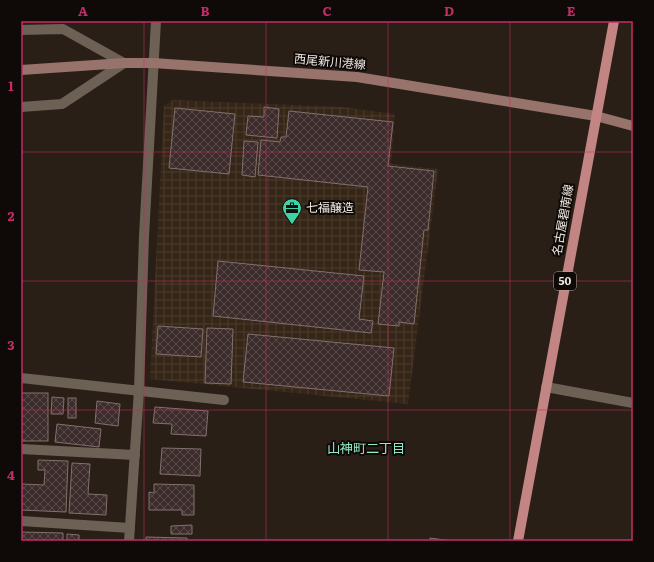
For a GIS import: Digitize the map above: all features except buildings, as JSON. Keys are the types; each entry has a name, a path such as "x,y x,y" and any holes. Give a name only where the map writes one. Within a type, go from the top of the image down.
{"main road":[{"name":"名古屋碧南線","path":"518,541 614,21"},
{"name":"西尾新川港線","path":"21,70 124,63 153,63 357,77 596,116 633,126"}],"street":[{"path":"129,541 139,390 156,21"},
{"path":"21,30 63,29 124,63 62,104 21,107"},
{"path":"21,378 224,400"},
{"path":"546,387 633,403"},
{"path":"21,449 135,455"},
{"path":"21,521 130,528"}],"shaded area":[{"path":"173,100 342,107 395,114 391,164 438,169 408,404 150,379 164,106"}],"place":[{"name":"七福醸造","path":"292,225"}],"district":[{"name":"山神町二丁目","path":"366,448"}]}
